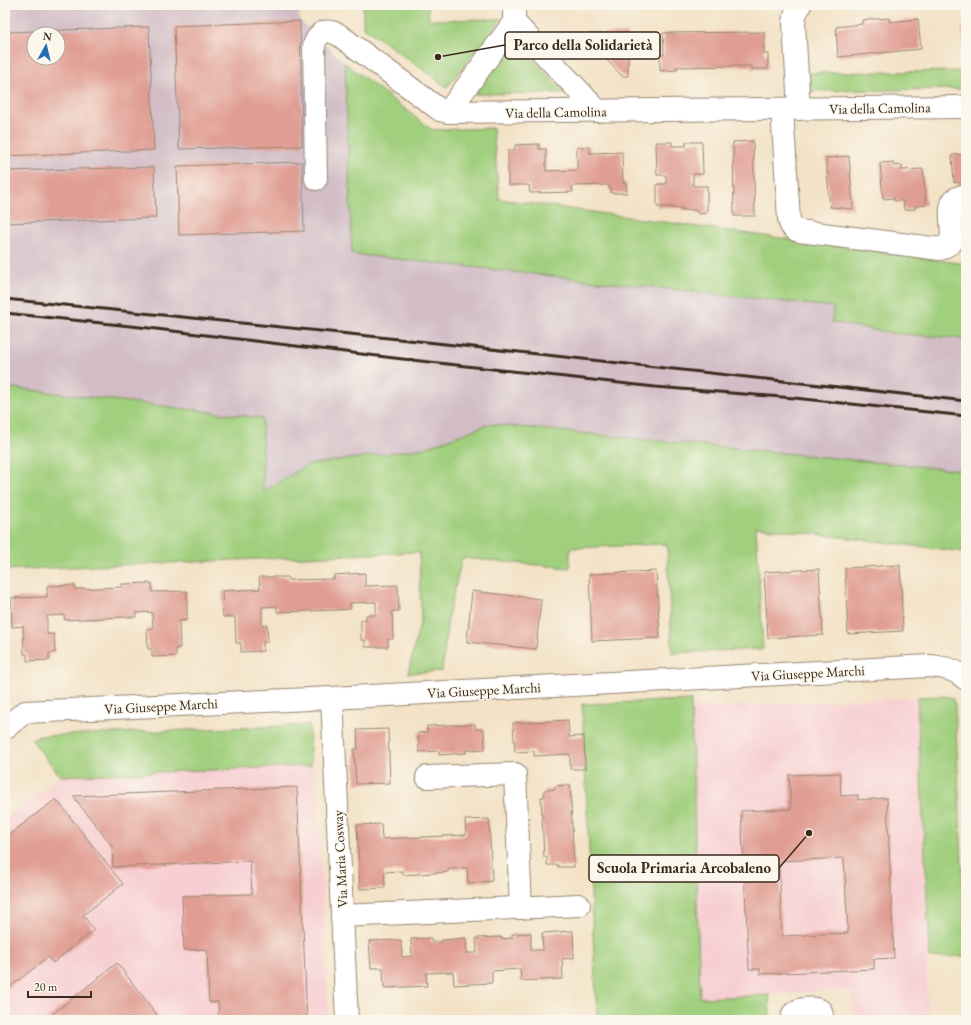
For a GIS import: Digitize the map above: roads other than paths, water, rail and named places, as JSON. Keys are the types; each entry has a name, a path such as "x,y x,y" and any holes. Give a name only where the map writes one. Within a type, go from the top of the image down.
{"street":[{"path":"800,5 795,15 794,24 791,109 790,225 799,231 940,249 951,243 951,206 954,200 966,195"},
{"path":"448,112 514,14 598,111"},
{"name":"Via della Camolina","path":"316,179 314,52 317,37 321,33 327,31 334,32 339,35 440,110 448,112 966,107"},
{"name":"Via Giuseppe Marchi","path":"5,728 25,712 332,698 929,666 942,667 952,670 961,674 966,679"},
{"name":"Via Maria Cosway","path":"332,698 347,1020"},
{"path":"427,777 515,774 521,908"},
{"path":"342,916 579,905"},
{"path":"792,1020 793,1014 798,1010 814,1009 821,1011 823,1020"}],"railway":[{"path":"5,299 418,341 966,401"},
{"path":"5,313 140,327 394,358 655,387 794,398 966,416"}],"place":[{"name":"Parco della Solidarietà","path":"438,57"},
{"name":"Scuola Primaria Arcobaleno","path":"809,833"}]}
